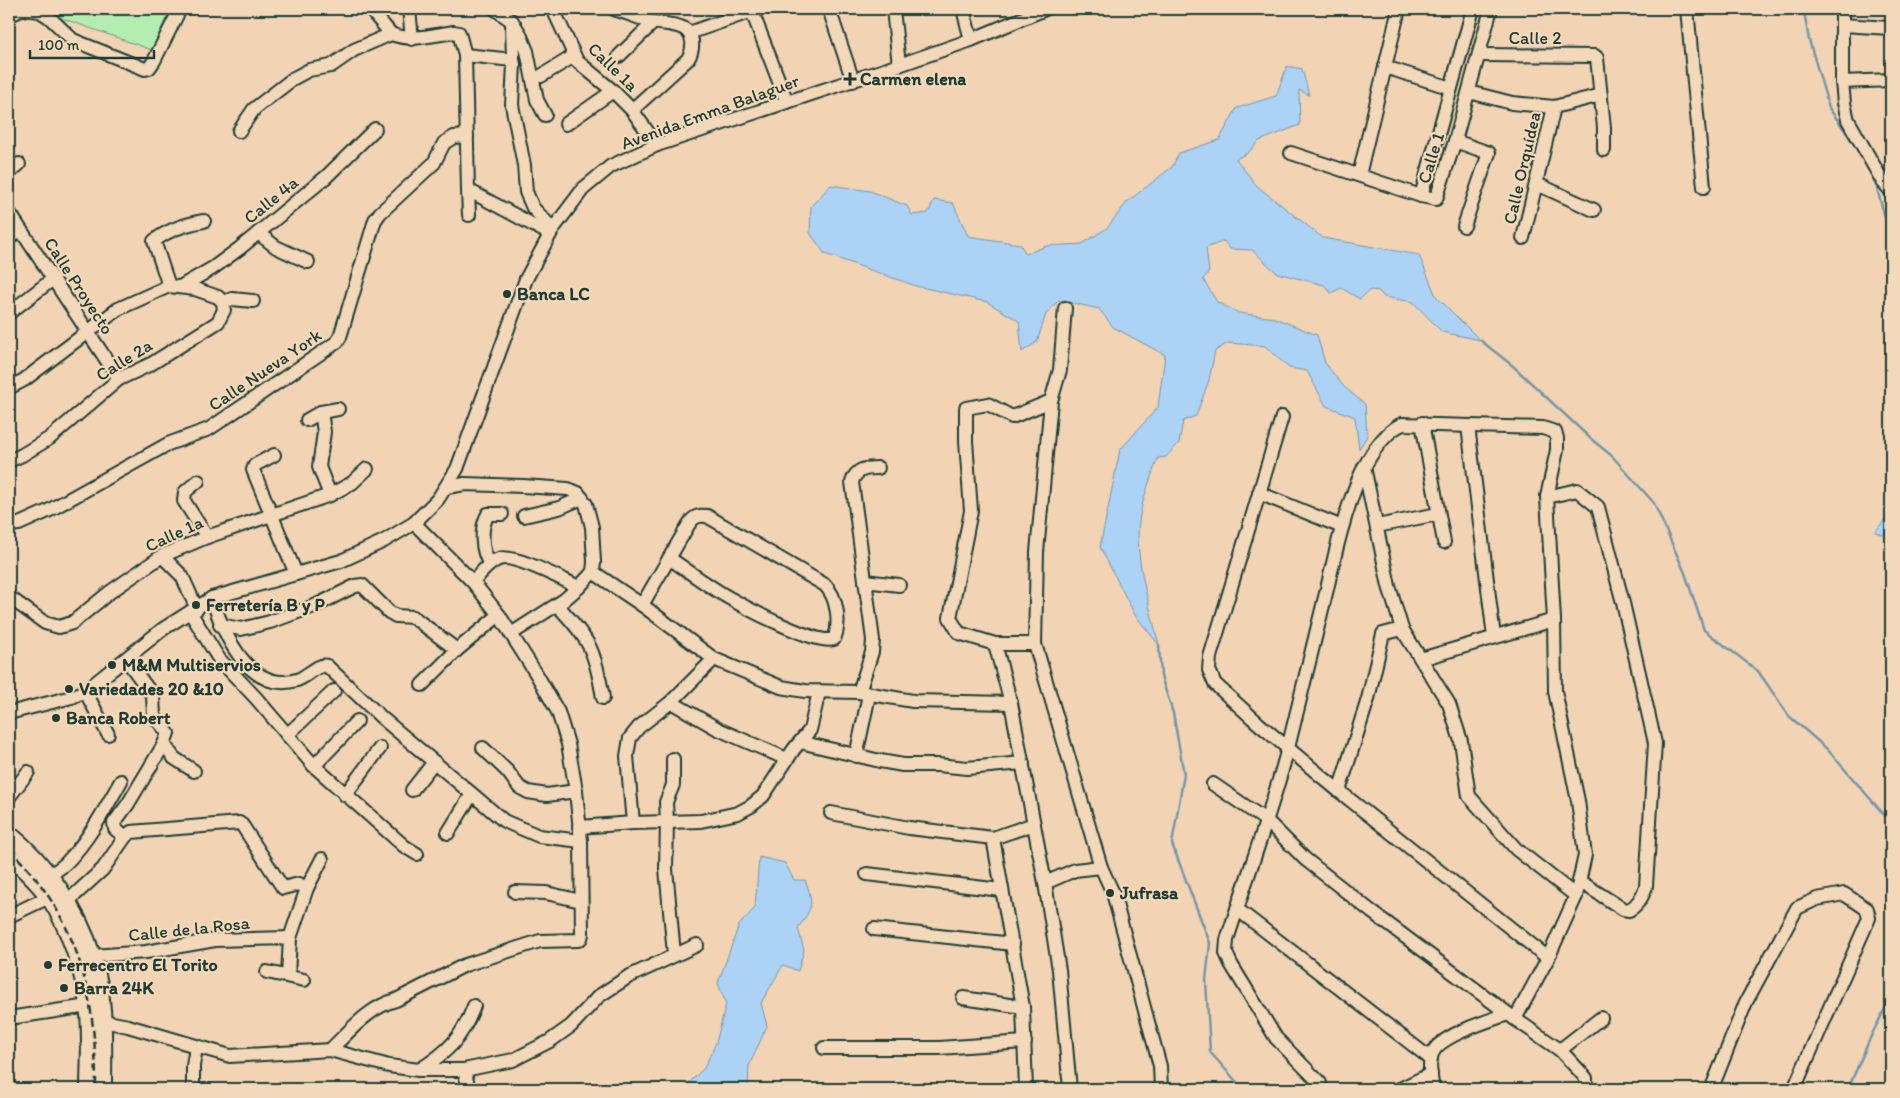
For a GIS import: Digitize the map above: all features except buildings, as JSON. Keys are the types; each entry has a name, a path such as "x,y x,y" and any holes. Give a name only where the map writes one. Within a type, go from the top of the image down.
{"main road":[{"path":"9,834 49,876 67,902 93,956 103,1021 103,1089"},
{"path":"9,855 49,897 65,928 83,974 88,1006 89,1089"}],"street":[{"path":"9,15 24,9 40,11 73,40 145,69 149,68 154,61 180,9"},
{"path":"370,9 391,34 412,39 454,32 458,33 465,55 469,215"},
{"path":"409,9 412,39"},
{"path":"495,9 512,21 520,34 527,51 538,100 545,115"},
{"name":"Calle 1a","path":"553,9 574,56 582,66 613,91 632,110 657,145"},
{"path":"614,9 654,22 685,29 689,33 692,42 692,52 688,59 632,110"},
{"path":"829,9 853,81"},
{"path":"893,9 899,66"},
{"path":"963,9 971,40"},
{"name":"Avenida Emma Balaguer","path":"9,713 72,697 85,691 163,628 212,598 341,561 384,541 414,523 438,499 457,469 526,279 551,232 583,189 611,166 657,145 899,66 971,40 1045,9"},
{"path":"1360,176 1399,9"},
{"path":"1421,196 1473,9"},
{"name":"Calle 1","path":"1291,153 1421,196 1437,198 1469,92 1491,9"},
{"path":"1687,9 1704,187"},
{"path":"1842,9 1842,82 1848,120 1891,191"},
{"path":"689,33 751,10 787,102"},
{"path":"512,21 514,64 512,105 524,166 526,192 532,208 551,232"},
{"path":"619,56 654,22"},
{"path":"1843,25 1889,28"},
{"path":"239,132 254,109 294,78 309,70 331,66 354,50 391,34"},
{"path":"465,55 513,60"},
{"name":"Calle 2","path":"1479,56 1592,55 1597,58 1601,95"},
{"path":"541,76 574,56"},
{"path":"1385,67 1451,88"},
{"path":"1842,82 1891,80"},
{"path":"566,124 613,91"},
{"path":"1469,92 1512,103 1554,107 1601,95 1604,150"},
{"name":"Calle Orquídea","path":"1524,238 1554,107"},
{"name":"Calle 4a","path":"9,388 24,380 118,309 213,268 326,178 375,129"},
{"name":"Calle Nueva York","path":"9,526 19,524 48,511 168,444 209,429 337,342 375,220 380,213 434,163 444,143 454,136 467,136"},
{"path":"1455,141 1489,153 1464,226"},
{"path":"9,173 19,164"},
{"path":"1536,184 1594,210"},
{"path":"468,190 551,232"},
{"name":"Calle Proyecto","path":"9,212 119,379"},
{"path":"204,221 177,228 154,241 175,286 214,294 222,302 232,299 253,301"},
{"path":"9,238 20,230"},
{"path":"258,233 276,247 308,262"},
{"path":"9,313 53,279"},
{"name":"Calle 2a","path":"9,461 50,438 119,379 151,364 218,322 224,310 222,302"},
{"path":"1065,308 1060,370 1051,401 1037,552 1036,644 1100,867 1113,892 1160,1066 1161,1089"},
{"path":"1036,644 995,644 959,633 950,618 972,511 966,441 966,408 988,404 1012,417 1051,401"},
{"path":"307,420 321,412 338,408"},
{"path":"321,412 324,432 319,467 330,495"},
{"path":"1282,417 1210,657 1209,670 1215,684 1339,792 1548,958"},
{"path":"1422,423 1444,542"},
{"path":"1320,1083 1276,1038 1226,953 1227,940 1267,822 1288,749 1342,528 1357,482 1364,467 1380,444 1394,428 1402,424 1422,423 1550,429 1555,432 1557,438 1557,450 1547,496 1554,620 1555,691 1578,801 1585,855 1576,896 1548,958 1511,1017 1461,1031 1437,1046 1432,1053 1431,1059 1433,1089"},
{"path":"1468,426 1494,637"},
{"path":"274,455 255,465 253,470 296,574"},
{"path":"1364,467 1389,586 1402,629 1449,704 1461,741 1469,796 1516,849 1576,896"},
{"path":"856,756 873,640 852,482 858,471 864,468 878,468"},
{"name":"Calle 1a","path":"9,597 46,623 59,626 72,623 110,592 162,556 207,537 330,495 352,483 367,469"},
{"path":"198,481 185,492 184,501 207,537"},
{"path":"447,487 465,484 553,487 574,490 582,498 589,513 592,527 593,572 572,595 511,634"},
{"path":"1547,496 1577,490 1598,507 1623,603 1655,743 1644,894 1634,908 1629,910 1623,909 1579,881"},
{"path":"1259,493 1342,528"},
{"path":"524,516 559,508 582,498"},
{"path":"490,564 485,555 483,543 486,520 488,514 502,514"},
{"path":"1377,526 1438,514"},
{"path":"642,605 669,558 692,519 702,516 713,519 825,585 830,590 835,605 837,623 834,639 828,640 814,637 793,630 764,616 729,598 669,558"},
{"path":"330,1050 374,1009 465,965 540,941 578,940 581,938 581,841 576,791 568,744 558,712 499,615 473,582 414,523"},
{"path":"162,556 182,576 194,610 219,659 256,698 314,766 404,846 417,854"},
{"path":"473,582 490,564 498,559 512,558 579,587"},
{"path":"593,572 642,605 714,659 781,686 819,692 864,694 913,701 1011,703"},
{"path":"865,581 899,584"},
{"path":"220,625 241,629 270,622 317,604 355,586 362,585 392,614 414,617 456,650"},
{"path":"212,598 220,625 228,641 240,657 256,673 276,682 291,681 310,674 320,666 324,665 332,668 382,718 504,821 539,836 581,841"},
{"path":"557,605 577,626 594,653 603,698"},
{"path":"422,685 456,650 499,615"},
{"path":"1421,659 1554,620"},
{"path":"1339,792 1368,699 1383,634 1402,629"},
{"path":"995,644 1011,703 1045,883 1059,970 1070,1089"},
{"path":"125,837 114,829 114,823 128,804 168,734 154,716 153,696 126,659"},
{"path":"633,823 627,756 630,738 639,727 671,702 714,659"},
{"path":"85,691 108,734"},
{"path":"287,735 334,691"},
{"path":"579,827 701,821 738,813 752,806 763,796 787,759 810,730 819,692"},
{"path":"671,702 718,729 787,759"},
{"path":"314,766 357,721"},
{"path":"800,742 903,765 938,765 967,768 1023,763"},
{"path":"164,744 174,758 194,771"},
{"path":"345,794 380,748"},
{"path":"483,748 508,772 520,787 528,792 547,795 576,791"},
{"path":"673,759 673,785 666,802 666,870 674,954"},
{"path":"412,790 434,762"},
{"path":"9,797 28,772"},
{"path":"49,876 68,862 97,824 121,781"},
{"path":"1213,784 1267,822 1312,864 1372,912 1511,1017 1560,1050 1586,1078 1586,1089"},
{"path":"448,833 472,794"},
{"path":"832,813 909,828 993,838 1034,824"},
{"path":"67,902 103,869 125,837 133,831 240,823 283,888 299,884 307,888"},
{"path":"993,838 1023,1007 1026,1089"},
{"path":"288,976 290,938 307,888 322,859"},
{"path":"1045,883 1076,870 1100,867"},
{"path":"867,874 1001,890"},
{"path":"515,892 546,893 581,901"},
{"path":"1716,1088 1746,1002 1797,908 1817,899 1844,894 1867,909 1869,918 1794,1089"},
{"path":"9,916 49,897"},
{"path":"1237,908 1431,1059"},
{"path":"874,929 1012,944"},
{"name":"Calle de la Rosa","path":"93,956 146,952 215,940 290,938"},
{"path":"103,1021 128,1026 230,1056 330,1050 388,1066 419,1070 464,1070 513,1060 550,1041 571,1026 599,996 628,977 674,954 697,945"},
{"path":"266,972 304,980"},
{"path":"963,998 1023,1007"},
{"path":"9,1018 88,1006"},
{"path":"419,1070 440,1057 458,1039 468,1022 474,1006"},
{"path":"1560,1050 1601,1018"},
{"path":"824,1048 940,1048 1025,1042"},
{"path":"193,1089 193,1060 196,1047"},
{"path":"464,1070 469,1089"},
{"path":"1400,1089 1431,1074"}],"green space":[{"path":"57,9 170,9 152,50 53,15"}],"water":[{"path":"1287,66 1302,69 1309,95 1299,90 1300,125 1259,141 1249,152 1236,159 1257,186 1323,238 1419,255 1436,296 1480,340 1442,332 1413,302 1384,297 1379,291 1370,290 1360,299 1341,288 1331,293 1324,285 1277,273 1252,250 1230,249 1224,241 1206,248 1209,272 1203,279 1217,302 1239,313 1275,318 1317,335 1325,363 1344,387 1365,404 1367,436 1359,449 1355,417 1326,406 1307,371 1289,368 1265,346 1228,343 1215,351 1209,380 1196,416 1183,421 1179,443 1166,457 1158,458 1145,496 1138,526 1140,563 1159,645 1135,615 1100,547 1120,450 1158,407 1165,355 1113,327 1099,309 1059,300 1046,314 1037,342 1022,352 1019,321 987,302 916,286 825,254 810,233 811,206 831,185 870,191 907,206 912,215 928,213 934,200 953,203 968,236 1020,244 1026,254 1046,246 1082,244 1107,228 1127,202 1172,167 1179,153 1219,140 1237,108 1276,96"},
{"path":"1887,350 1891,358 1891,390 1885,370"},
{"path":"1891,507 1891,531 1884,535 1875,532 1889,514"},
{"path":"759,857 785,863 794,880 805,880 808,888 811,900 809,910 798,928 804,950 798,971 783,965 761,1003 767,1026 749,1066 748,1089 683,1089 704,1068 716,1043 726,1004 718,983 739,925 755,908"}],"waterway":[{"path":"1801,9 1805,17 1809,40 1829,108 1855,145"},
{"path":"1874,178 1891,239"},
{"path":"1480,340 1513,366 1612,456 1654,503 1685,573 1704,630 1758,671 1789,716 1827,749 1887,818 1891,828"},
{"path":"1159,645 1161,676 1173,713 1184,774 1172,844 1210,943 1206,980 1210,1052 1243,1089"},
{"path":"1848,1089 1872,1034 1891,997"}],"railway":[{"path":"9,849 33,875 52,902 67,930 79,959 92,1021 96,1089"}],"place":[{"name":"Carmen elena","path":"850,79"},
{"name":"Banca LC","path":"507,294"},
{"name":"Ferretería B y P","path":"196,605"},
{"name":"M&M Multiservios","path":"112,665"},
{"name":"Variedades 20 &10","path":"69,689"},
{"name":"Banca Robert","path":"56,718"},
{"name":"Jufrasa","path":"1110,893"},
{"name":"Ferrecentro El Torito","path":"48,965"},
{"name":"Barra 24K","path":"64,988"}]}
